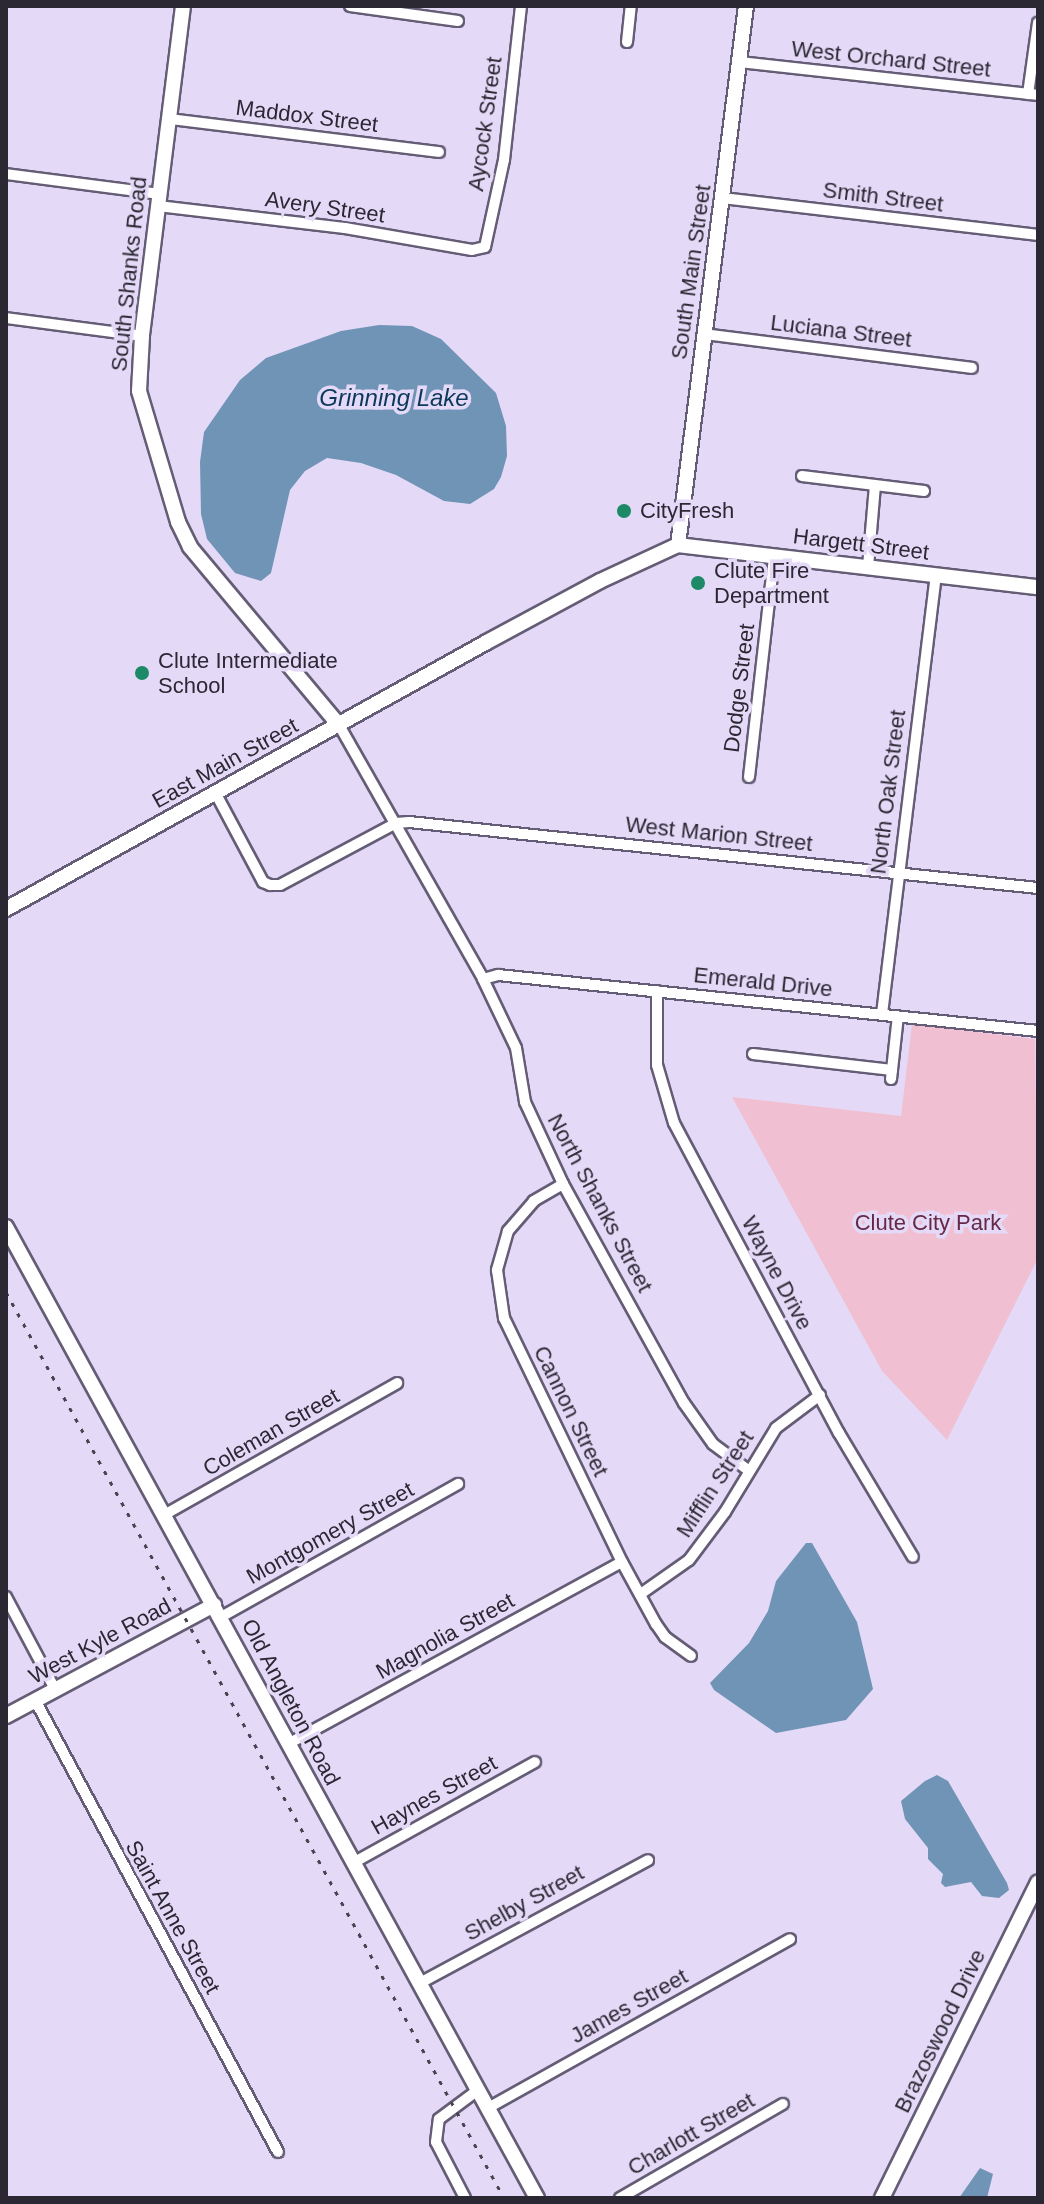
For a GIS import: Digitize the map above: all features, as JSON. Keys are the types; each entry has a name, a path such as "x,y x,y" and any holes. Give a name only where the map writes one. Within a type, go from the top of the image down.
{"street":[{"name":"South Shanks Road","path":"183,6 142,336 139,391 178,522 190,547 339,725"},
{"path":"350,6 458,21"},
{"name":"Aycock Street","path":"485,247 504,160 521,6"},
{"path":"627,42 631,6"},
{"name":"South Main Street","path":"678,545 746,6"},
{"path":"1033,95 1038,23"},
{"name":"West Orchard Street","path":"740,62 1033,95"},
{"name":"Maddox Street","path":"170,119 439,152"},
{"name":"Avery Street","path":"6,174 472,250 485,247"},
{"name":"Smith Street","path":"723,198 1038,235"},
{"path":"6,318 142,336"},
{"name":"Luciana Street","path":"704,334 972,368"},
{"path":"802,476 924,491"},
{"path":"868,567 875,485"},
{"name":"Hargett Street","path":"678,545 1038,587"},
{"name":"East Main Street","path":"6,909 600,581 678,545"},
{"name":"Dodge Street","path":"749,777 774,556"},
{"name":"North Oak Street","path":"882,1014 936,575"},
{"name":"North Shanks Street","path":"339,725 483,979 516,1048 525,1102 563,1184 684,1403 713,1444 748,1470"},
{"path":"216,794 263,882 270,885 280,885 396,823"},
{"name":"West Marion Street","path":"396,823 1038,888"},
{"name":"Emerald Drive","path":"483,979 498,975 1038,1031"},
{"name":"Wayne Drive","path":"657,991 657,1065 674,1123 839,1433 913,1557"},
{"path":"753,1054 892,1074 898,1016"},
{"name":"Cannon Street","path":"563,1184 534,1201 508,1231 501,1250 498,1290 504,1318 622,1562 665,1637 691,1656"},
{"name":"Old Angleton Road","path":"6,1227 537,2198"},
{"name":"Coleman Street","path":"164,1515 397,1383"},
{"name":"Mifflin Street","path":"642,1593 674,1574 702,1545 776,1428 820,1395"},
{"name":"Montgomery Street","path":"218,1611 458,1484"},
{"name":"Magnolia Street","path":"288,1744 622,1562"},
{"path":"6,1597 55,1689"},
{"name":"West Kyle Road","path":"6,1716 55,1689 218,1611"},
{"name":"Saint Anne Street","path":"35,1700 278,2152"},
{"name":"Haynes Street","path":"353,1863 535,1762"},
{"name":"Shelby Street","path":"420,1983 648,1860"},
{"name":"Brazoswood Drive","path":"882,2198 1038,1883"},
{"name":"James Street","path":"488,2108 790,1939"},
{"path":"465,2198 436,2142 439,2119 478,2090"},
{"name":"Charlott Street","path":"620,2198 783,2104"}],"green space":[{"name":"Clute City Park","path":"912,1024 1035,1039 1038,1258 947,1440 882,1371 732,1097 901,1116"}],"water":[{"name":"Grinning Lake","path":"379,325 412,326 441,339 496,393 506,426 507,456 501,477 494,489 470,504 444,501 396,475 361,463 327,458 305,471 290,490 271,573 261,581 235,573 207,539 201,514 200,462 204,432 240,380 266,358 341,331"},
{"path":"806,1543 812,1543 857,1622 873,1689 846,1720 776,1733 714,1690 710,1683 749,1643 768,1611 776,1581"},
{"path":"937,1775 948,1781 1007,1883 1009,1890 999,1898 982,1896 971,1882 945,1887 941,1883 943,1874 928,1859 928,1848 905,1819 901,1801"},
{"path":"980,2168 993,2174 987,2198 959,2198"}],"railway":[{"path":"6,1292 504,2198"}],"place":[{"name":"CityFresh","path":"624,511"},
{"name":"Clute Fire Department","path":"698,583"},
{"name":"Clute Intermediate School","path":"142,673"}]}
